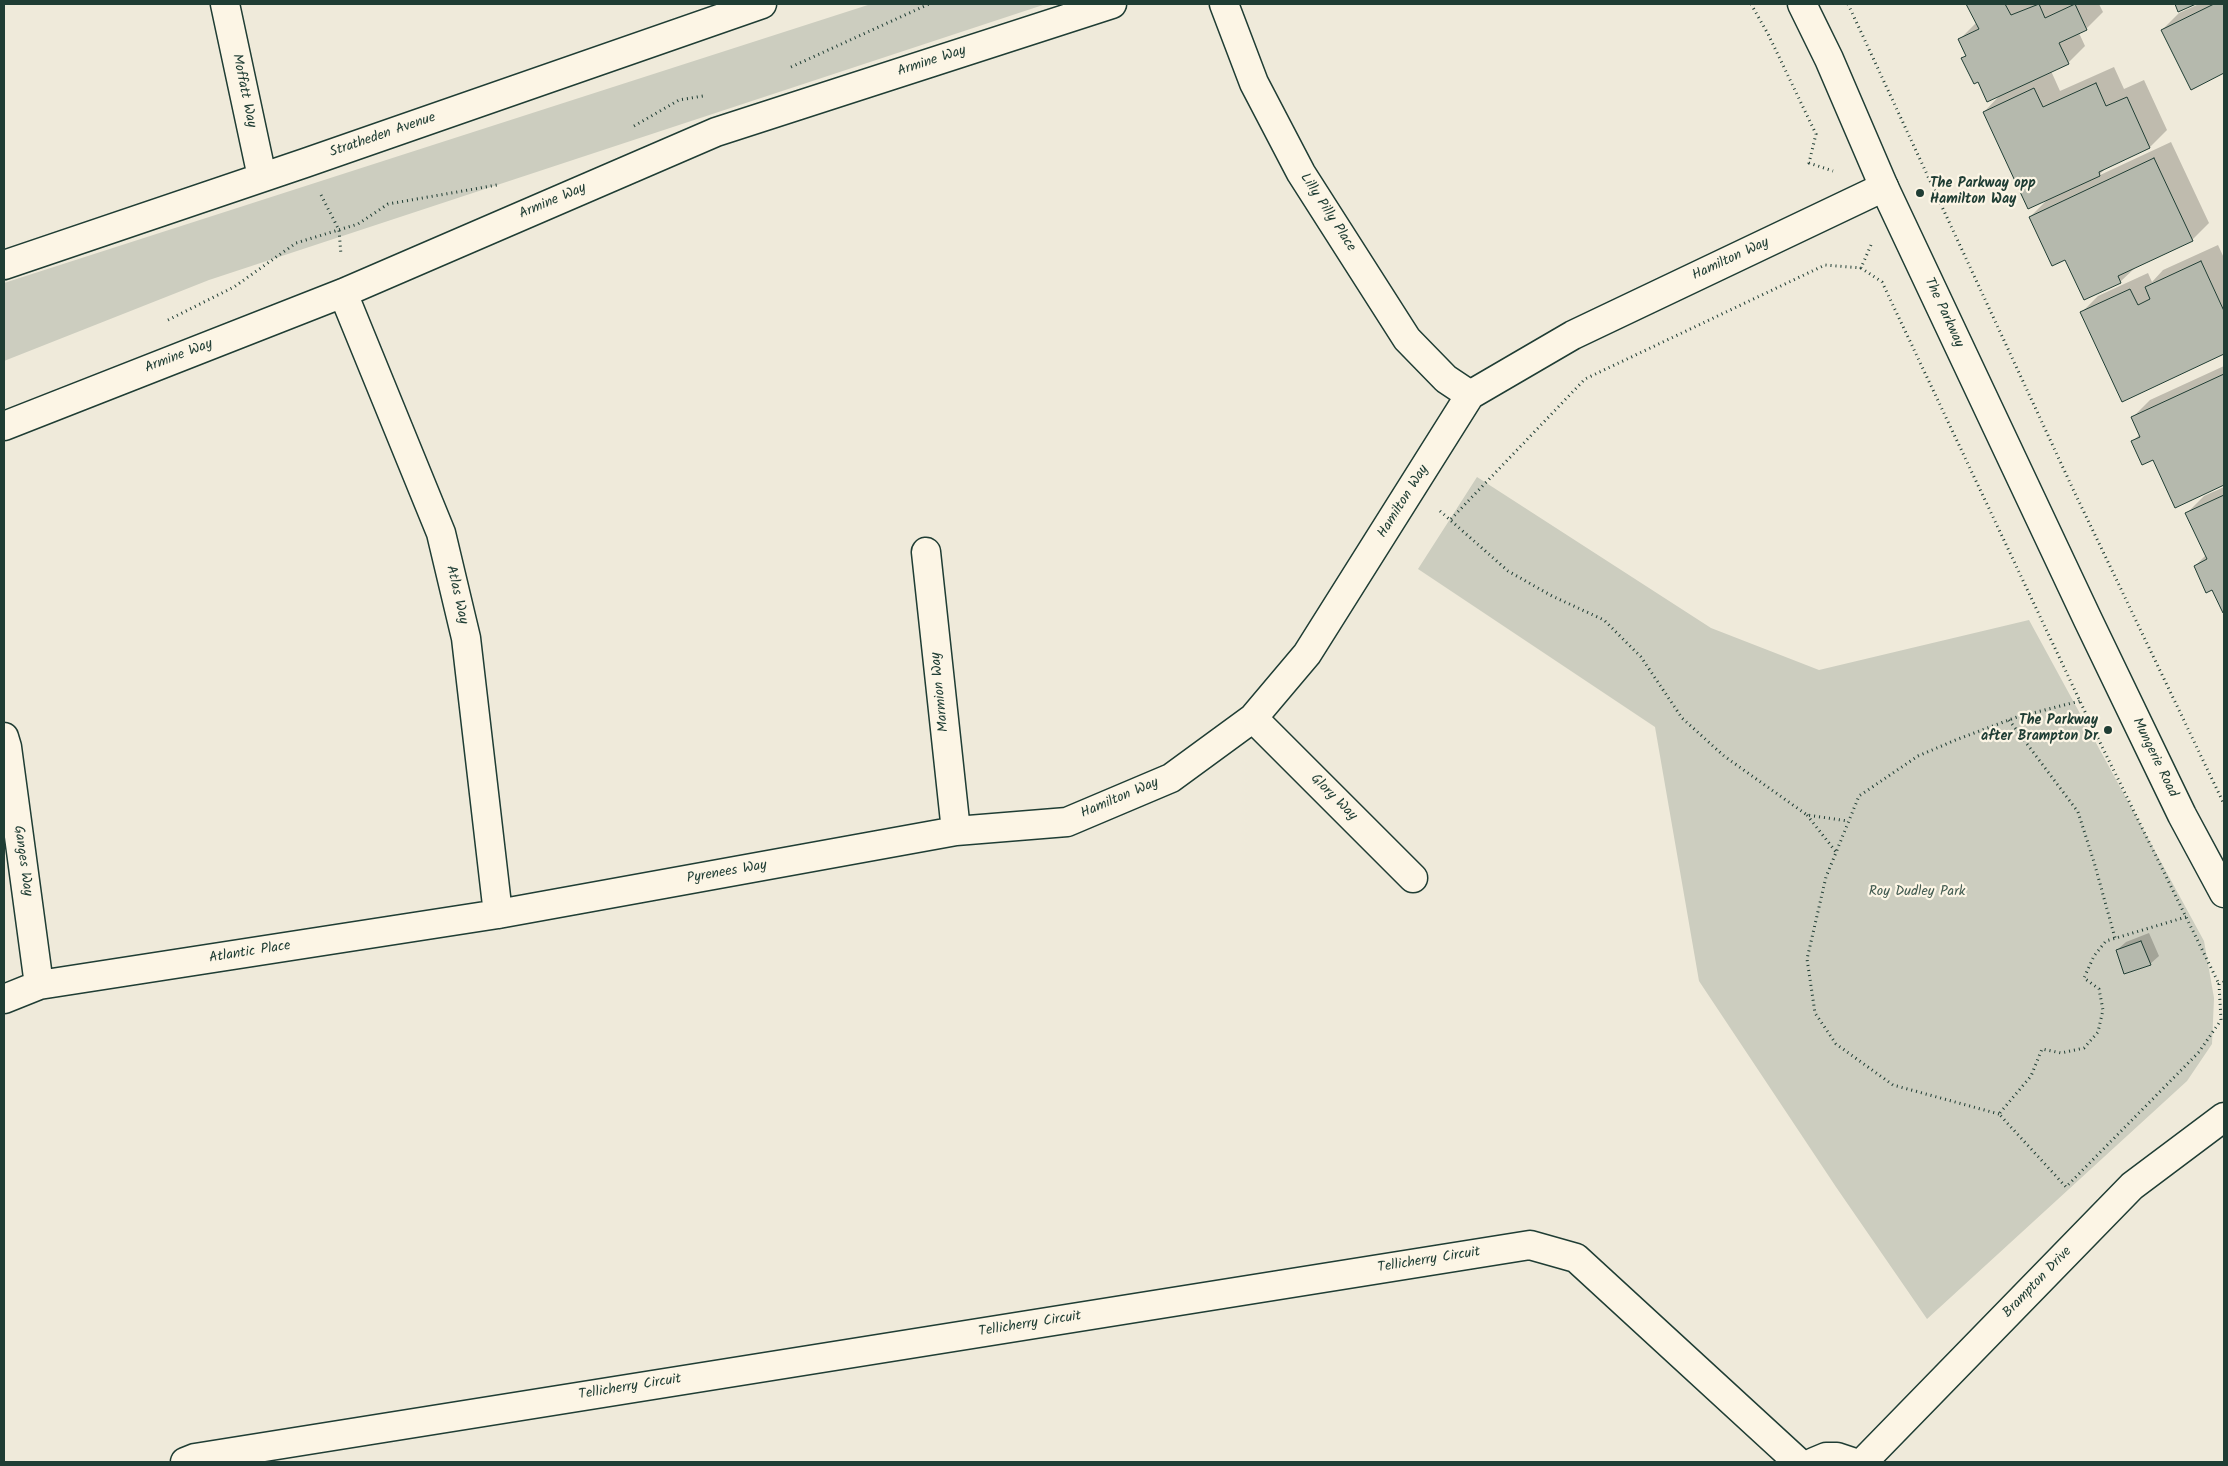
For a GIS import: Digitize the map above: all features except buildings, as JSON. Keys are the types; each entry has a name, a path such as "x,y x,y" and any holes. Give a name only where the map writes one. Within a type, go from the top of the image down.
{"street":[{"name":"Moffatt Way","path":"224,4 262,178"},
{"name":"Stratheden Avenue","path":"4,265 262,178 762,4"},
{"name":"Armine Way","path":"4,426 343,293 716,132 1112,4"},
{"name":"Lilly Pilly Place","path":"1224,4 1254,83 1301,173 1408,339 1446,379 1470,395"},
{"name":"The Parkway","path":"1802,4 1829,59 1884,187 2088,620"},
{"name":"Hamilton Way","path":"956,831 1067,822 1171,778 1253,718 1307,654 1470,395 1573,335 1884,187"},
{"name":"Atlas Way","path":"343,293 441,533 466,638 498,914"},
{"name":"Marmion Way","path":"926,552 956,831"},
{"name":"Mungerie Road","path":"2088,620 2182,815 2224,893"},
{"name":"Glory Way","path":"1253,718 1413,878"},
{"name":"Ganges Way","path":"4,737 7,747 39,985"},
{"name":"Pyrenees Way","path":"498,914 956,831"},
{"name":"Atlantic Place","path":"4,999 39,985 498,914"},
{"name":"Brampton Drive","path":"1864,1462 2132,1186 2224,1116"},
{"name":"Tellicherry Circuit","path":"185,1462 195,1458 1530,1245 1576,1258 1798,1462"},
{"path":"1814,1462 1826,1457 1852,1462"}],"path":[{"path":"784,70 929,4"},
{"path":"1751,4 1768,34 1816,134 1809,163 1836,172 1871,246 1861,268"},
{"path":"1848,4 2068,478 2224,804"},
{"path":"629,128 679,100 704,96"},
{"path":"305,163 339,230 343,293"},
{"path":"160,324 234,287 296,243 358,224 388,204 500,184"},
{"path":"1450,519 1585,379 1825,265 1861,268 1882,282 2080,701 2219,984 2221,1020 2199,1052 2066,1187 1999,1114 1893,1085 1836,1044 1816,1013 1807,959 1826,877 1859,796 1918,756 2009,720 2080,701"},
{"path":"1411,490 1450,519 1508,571 1552,596 1604,620 1641,657 1682,718 1724,756 1807,814 1836,852"},
{"path":"2009,720 2078,812 2115,938"},
{"path":"1807,814 1848,821"},
{"path":"1999,1114 2030,1076 2042,1049 2061,1053 2084,1048 2098,1032 2103,1010 2099,989 2084,978 2094,956 2106,941 2186,917"},
{"path":"2219,984 2224,982"}],"green space":[{"path":"871,4 1046,4 209,280 4,361 4,283"},
{"name":"Roy Dudley Park","path":"1477,477 1711,628 1819,670 2029,620 2204,941 2214,998 2212,1044 2187,1081 1927,1319 1836,1187 1699,981 1655,727 1418,569"}],"place":[{"name":"The Parkway opp Hamilton Way","path":"1920,193"},
{"name":"The Parkway after Brampton Dr","path":"2108,730"}]}
